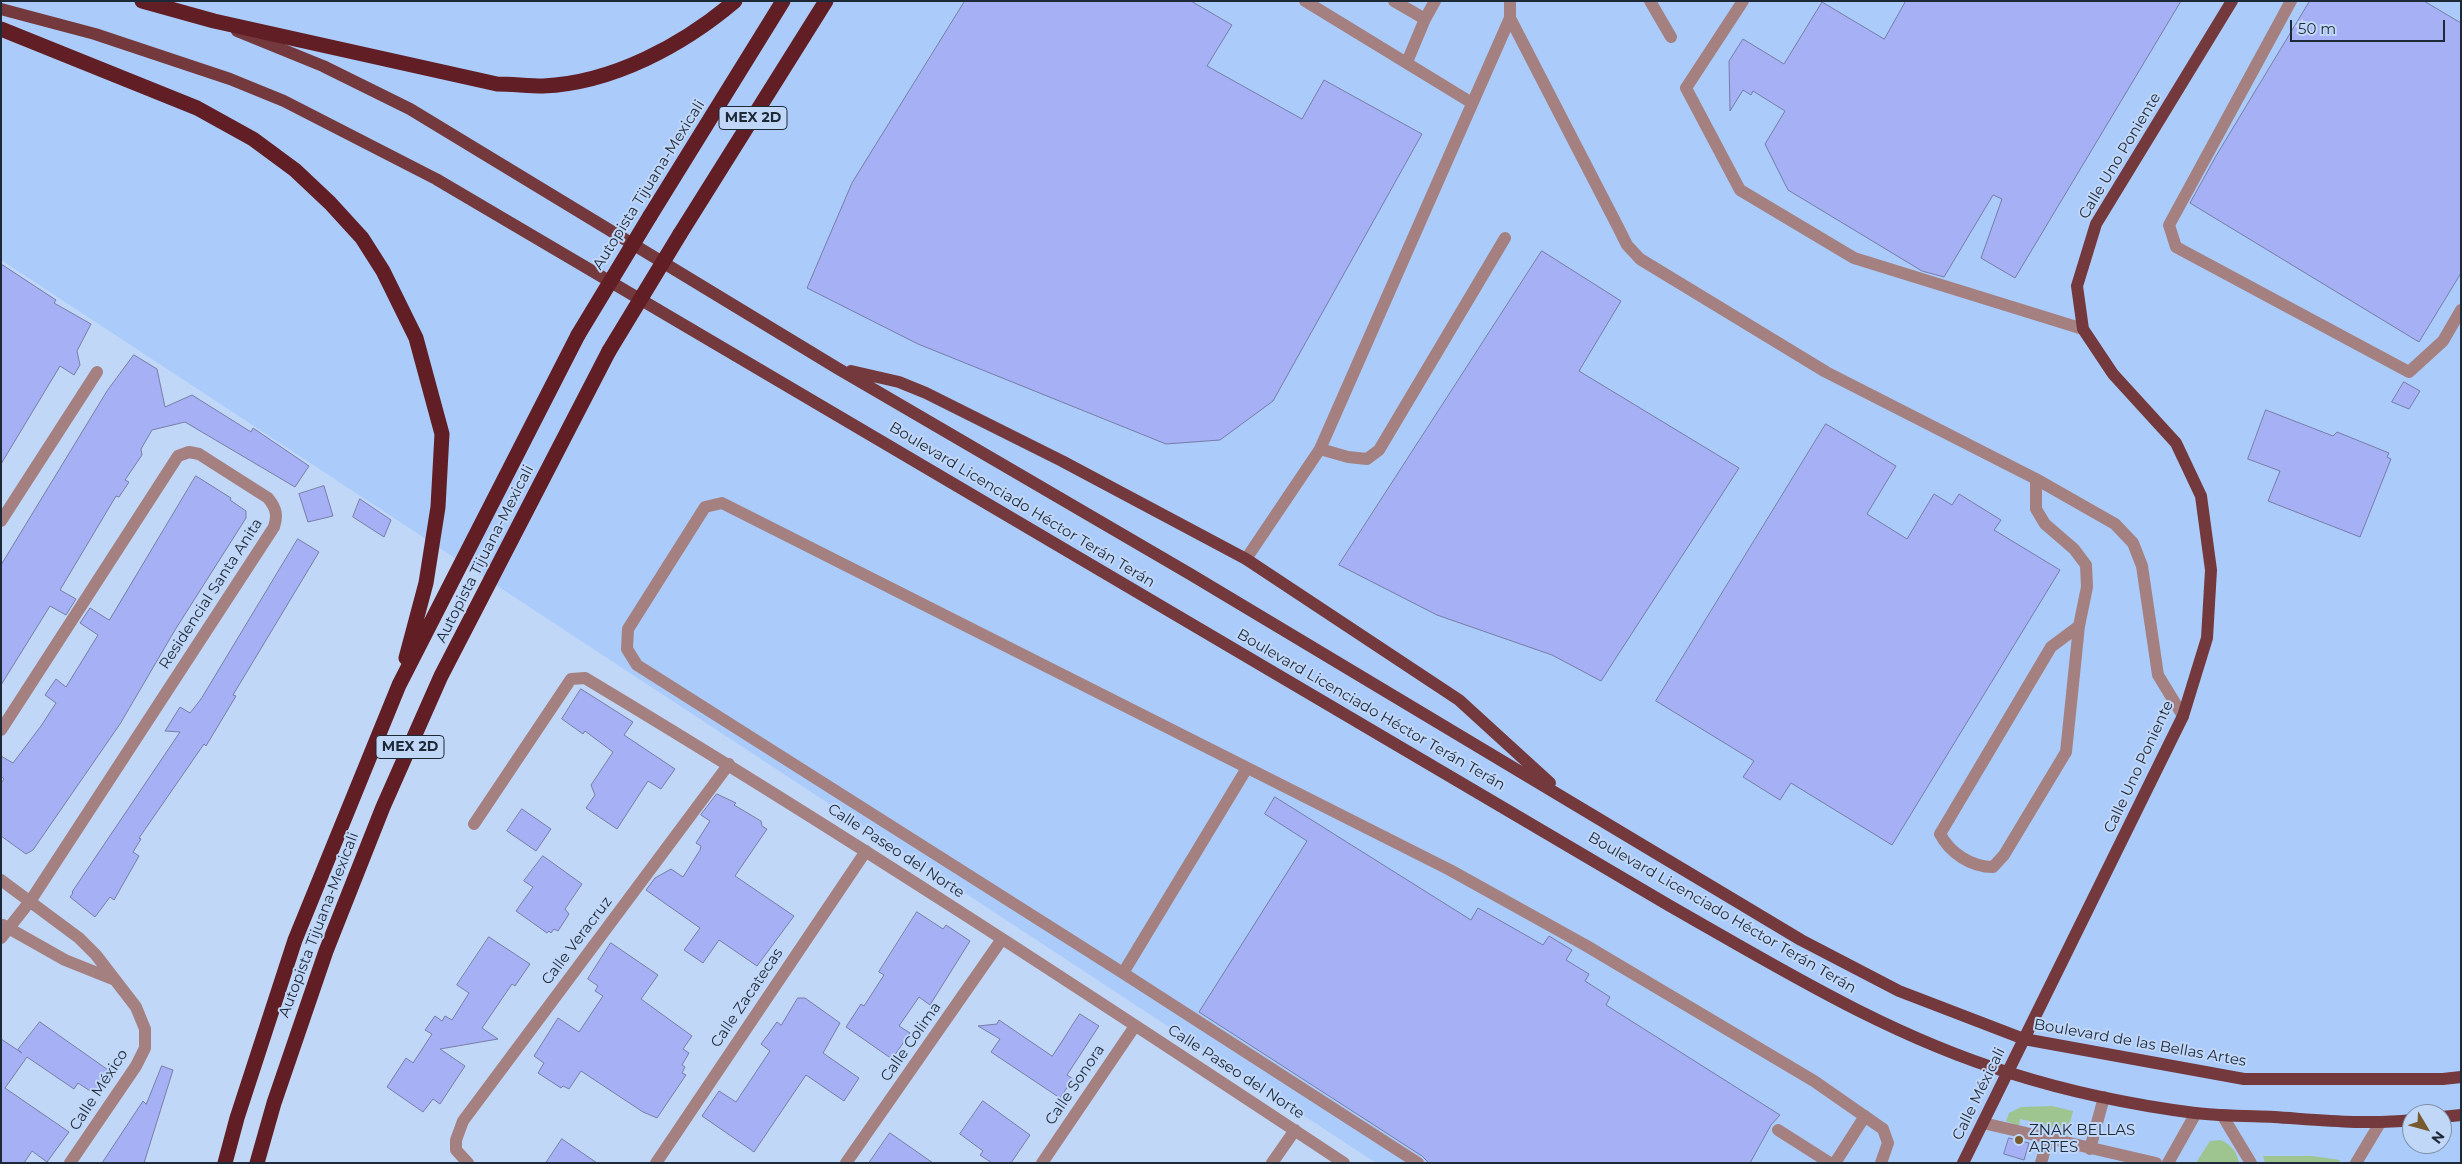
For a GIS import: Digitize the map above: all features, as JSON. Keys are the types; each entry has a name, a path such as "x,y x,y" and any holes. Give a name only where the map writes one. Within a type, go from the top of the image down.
{"highway":[{"name":"Boulevard Licenciado Héctor Terán Terán","path":"142,1 214,22"},
{"path":"214,22 497,84 544,86 598,76 663,51 713,20 735,1"},
{"name":"Autopista Tijuana-Mexicali","path":"225,1163 245,1092 295,940 398,685 578,335 783,1"},
{"name":"Autopista Tijuana-Mexicali","path":"257,1163 274,1103 326,951 387,798 441,676 609,351 826,1"},
{"path":"1,30 197,108 252,139 295,170 330,203 362,238 382,271 416,338 442,434 438,507 426,583 398,685"}],"main road":[{"name":"Calle Uno Poniente","path":"2024,1039 2183,716 2207,638 2211,570 2201,496 2176,443 2112,374 2083,329 2077,286 2096,224 2232,1"},
{"name":"Boulevard Licenciado Héctor Terán Terán","path":"1,9 95,34 230,79 284,101 436,179 1783,971 1864,1014 2008,1073"},
{"name":"Boulevard Licenciado Héctor Terán Terán","path":"214,22 323,66 410,109 837,368 1190,574 1802,940 1916,998 2024,1039"},
{"path":"837,368 899,382 926,393 1062,461 1246,560 1459,700 1568,800"},
{"name":"Calle Méxicali","path":"1963,1163 2024,1039"},
{"name":"Boulevard de las Bellas Artes","path":"2024,1039 2244,1079 2443,1079 2461,1077"},
{"path":"2008,1073 2060,1088 2196,1113 2380,1123 2402,1121"}],"street":[{"path":"1305,1 1472,103"},
{"path":"1394,1 1424,19"},
{"path":"1407,62 1424,19 1435,1"},
{"path":"1246,560 1320,449 1510,18 1510,1"},
{"path":"1650,1 1671,37"},
{"path":"1743,1 1686,88 1740,190 1854,258 2083,329"},
{"path":"2291,1 2169,225 2176,247 2409,372 2443,341 2461,310"},
{"path":"1510,18 1618,227 1628,245 1640,259 1826,372 2036,479 2115,524 2133,543 2142,566 2158,675 2183,716"},
{"path":"1320,449 1348,457 1367,459 1378,450 1506,238"},
{"path":"1,521 97,372"},
{"name":"Residencial Santa Anita","path":"1,730 178,456 189,452 199,454 268,498 275,507 278,517 274,527 31,900 4,930"},
{"path":"2036,479 2036,509 2045,524 2074,548 2086,565 2087,587 2079,626 2066,752 2004,855 1993,867 1978,867 1946,847 1940,834 2051,647 2079,626"},
{"path":"1418,1163 637,666 627,649 628,629 705,507 722,503 1450,870 1586,945 1814,1081 1884,1129 1888,1143 1881,1163"},
{"name":"Calle Paseo del Norte","path":"474,824 571,678 585,678 729,764 866,851 1344,1163"},
{"name":"Calle Veracruz","path":"468,1163 461,1158 456,1150 456,1140 463,1122 729,764"},
{"path":"1122,973 1247,768"},
{"name":"Calle Zacatecas","path":"656,1163 866,851"},
{"name":"Calle México","path":"1,880 31,900 79,938 136,1007 145,1029 144,1048 136,1066 70,1163"},
{"path":"4,930 64,960 115,980"},
{"name":"Calle Colima","path":"846,1163 1002,939"},
{"name":"Calle Sonora","path":"1042,1163 1135,1026"},
{"path":"2090,1149 2104,1097"},
{"path":"2168,1163 2196,1113"},
{"path":"2222,1114 2251,1163"},
{"path":"1835,1163 1865,1116"},
{"path":"1983,1123 2156,1163"},
{"path":"2356,1163 2380,1123"},
{"path":"1272,1163 1295,1130"},
{"path":"1778,1130 1830,1163"},
{"path":"2041,1163 2048,1139"}],"shaded area":[{"path":"1,1 2461,1 2461,1163 1376,1163 1,260"}],"green space":[{"path":"2052,1106 2073,1111 2066,1139 2036,1130 2035,1122 2020,1119 2019,1126 2006,1121 2009,1113 2021,1107"},
{"path":"2221,1140 2233,1149 2239,1163 2196,1163 2210,1141"},
{"path":"2263,1156 2312,1156 2340,1160 2339,1163 2265,1163"}],"building":[{"path":"965,1 1191,1 1232,25 1207,66 1302,119 1324,80 1422,134 1273,401 1220,440 1166,444 918,344 807,288 852,183"},
{"path":"1906,1 2181,1 2015,278 1981,258 2002,199 1993,195 1944,277 1922,271 1788,190 1765,144 1785,111 1753,91 1751,95 1743,90 1730,111 1729,61 1743,39 1784,64 1822,2 1884,39"},
{"path":"2310,1 2424,1 2461,23 2461,273 2419,342 2190,203 2216,156"},
{"path":"1542,251 1621,301 1579,371 1739,468 1601,681 1552,655 1437,615 1339,565"},
{"path":"1,264 56,300 54,303 91,324 77,351 80,365 74,375 60,366 1,464"},
{"path":"134,355 157,369 165,407 192,395 251,432 253,428 309,466 295,487 185,422 152,430 141,449 142,455 125,480 129,482 119,497 116,496 60,590 76,599 66,615 50,606 1,685 1,565 107,391"},
{"path":"2404,382 2420,391 2409,409 2392,402"},
{"path":"2266,410 2333,436 2337,432 2389,453 2387,457 2391,459 2360,537 2268,501 2280,471 2248,459"},
{"path":"1826,424 1896,466 1867,514 1907,539 1934,494 1952,505 1959,494 2001,520 1994,530 2060,570 1892,845 1791,783 1780,800 1743,777 1754,761 1656,701"},
{"path":"196,476 231,498 230,500 246,511 246,518 175,630 120,724 33,850 26,854 1,836 1,783 4,779 1,776 1,756 13,763 41,726 56,703 45,695 56,679 66,687 98,635 80,623 90,608 109,620"},
{"path":"324,486 333,516 308,522 299,494"},
{"path":"360,499 391,520 384,537 353,517"},
{"path":"298,539 319,552 233,695 236,696 206,746 204,744 139,838 141,839 133,852 139,856 114,900 110,897 95,917 70,897 72,892 180,732 165,731 180,707 190,713 201,699"},
{"path":"581,689 633,722 624,735 675,769 661,789 648,781 617,829 586,808 595,795 591,785 613,752 585,731 583,734 562,719"},
{"path":"717,794 736,803 734,805 761,821 762,826 767,829 735,876 794,916 757,966 719,940 703,963 684,950 700,928 646,890 655,878 671,869 683,877 700,850 701,846 696,843 710,821 701,815"},
{"path":"1275,797 1471,920 1478,908 1543,945 1549,936 1572,950 1566,960 1589,974 1585,981 1610,997 1606,1005 1780,1115 1771,1125 1750,1163 1429,1163 1422,1156 1199,1012 1307,841 1265,814"},
{"path":"522,809 551,829 536,851 507,831"},
{"path":"543,856 582,884 565,909 569,914 558,931 554,929 551,933 549,931 547,933 516,911 533,887 524,881"},
{"path":"917,912 943,929 946,925 970,941 930,1005 919,997 899,1026 910,1033 892,1059 846,1027 861,1004 864,1006 884,975 879,972"},
{"path":"489,937 530,964 515,986 512,984 482,1028 498,1039 440,1049 465,1066 440,1104 433,1099 423,1112 387,1087 406,1058 413,1063 432,1034 425,1030 435,1016 442,1021 445,1016 452,1020 469,993 457,985"},
{"path":"611,943 658,975 641,999 692,1036 683,1049 689,1053 682,1065 685,1067 682,1073 686,1075 657,1118 643,1112 581,1071 569,1089 563,1086 561,1088 538,1073 544,1063 534,1056 558,1018 579,1032 603,996 595,991 598,986 588,979"},
{"path":"798,998 805,998 840,1023 823,1053 859,1078 844,1101 806,1075 754,1152 702,1116 719,1091 736,1102 770,1051 761,1044 777,1022 781,1025"},
{"path":"1080,1014 1099,1026 1067,1075 1073,1079 1060,1098 991,1052 1000,1039 978,1026 997,1024 999,1020 1052,1056"},
{"path":"40,1022 111,1072 95,1094 78,1083 74,1089 27,1057 5,1088 69,1132 47,1162 32,1151 24,1163 1,1163 1,1039 22,1053 18,1050"},
{"path":"162,1066 173,1070 144,1163 102,1163 143,1101 146,1104"},
{"path":"983,1101 1030,1135 1011,1163 992,1163 980,1155 983,1151 960,1134"},
{"path":"890,1133 933,1163 869,1163"},
{"path":"2009,1138 2029,1143 2024,1160 2004,1154"},
{"path":"562,1139 597,1163 546,1163"}],"place":[{"name":"ZNAK BELLAS ARTES","path":"2019,1140"}]}
